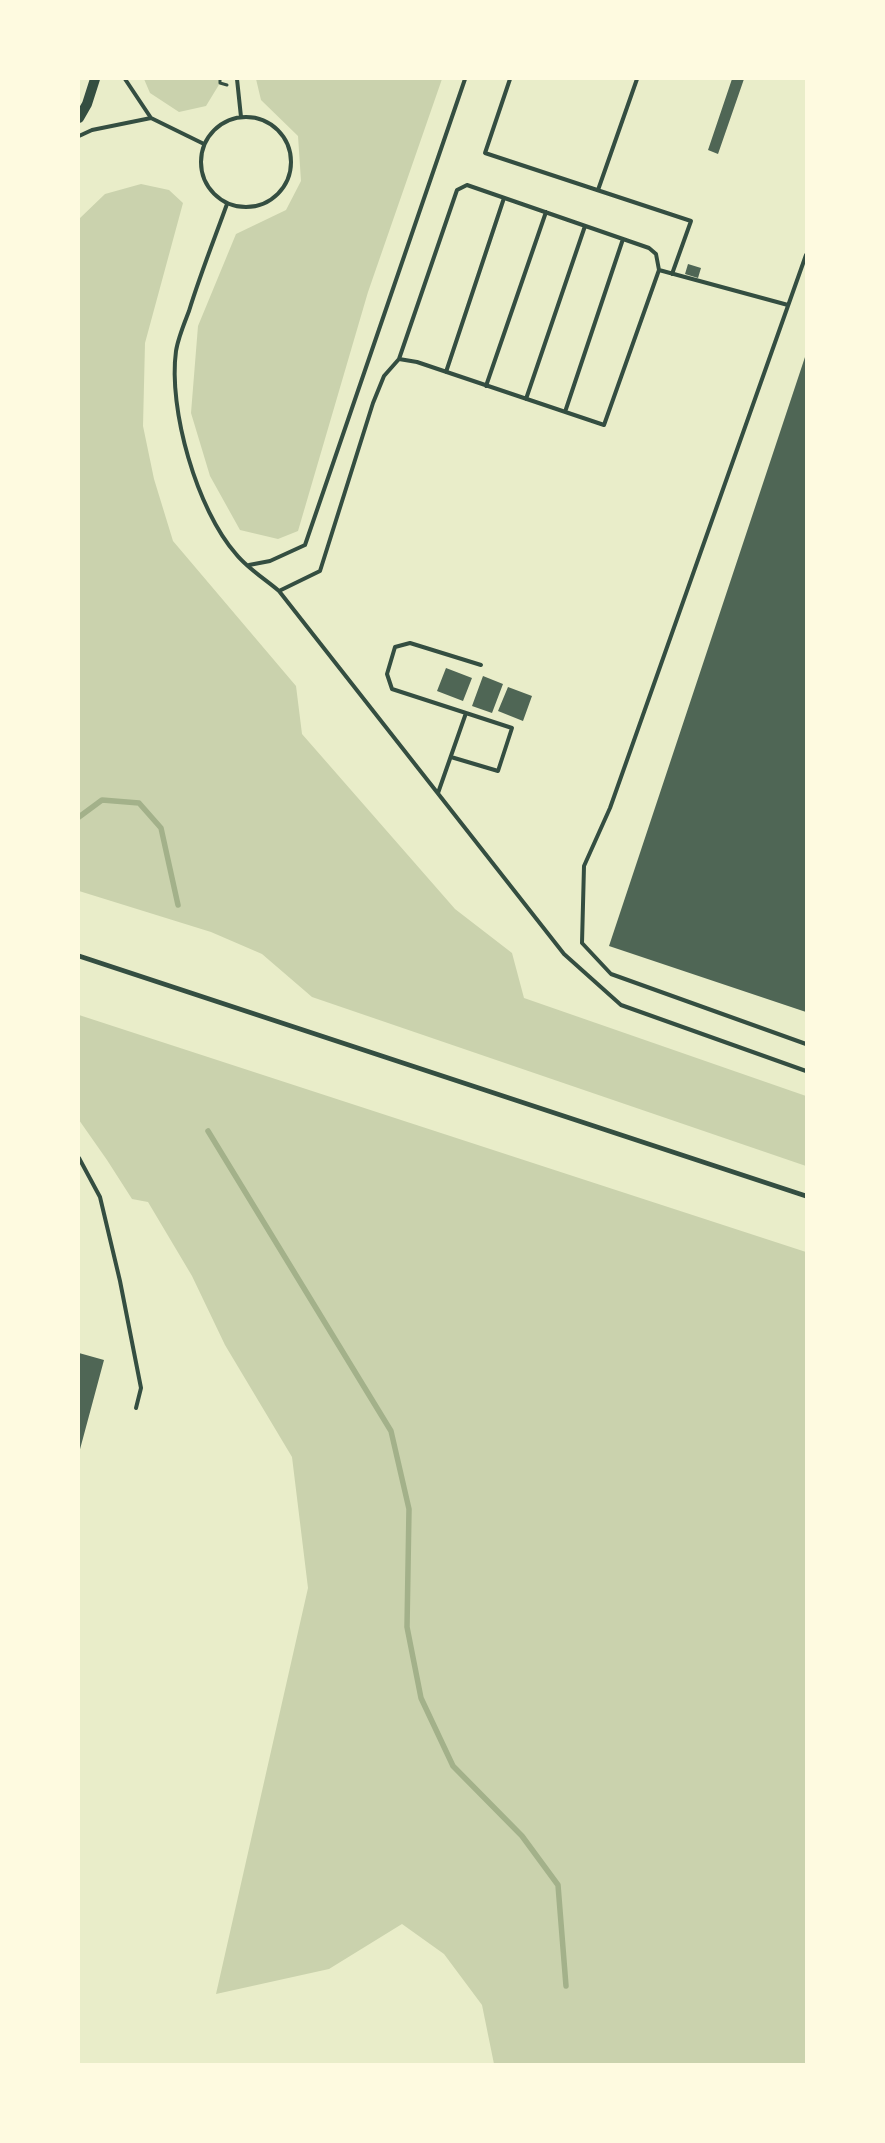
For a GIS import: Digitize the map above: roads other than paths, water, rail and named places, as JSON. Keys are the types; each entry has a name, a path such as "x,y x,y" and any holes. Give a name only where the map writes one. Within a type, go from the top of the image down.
{"main road":[{"path":"79,118 87,104 95,79"}],"street":[{"path":"79,956 806,1196"}],"lane":[{"path":"125,79 151,118 204,144"},
{"path":"237,79 241,117"},
{"path":"248,565 270,561 305,545 465,79"},
{"path":"510,79 485,153 691,221 672,274"},
{"path":"598,190 637,79"},
{"path":"241,117 257,118 276,129 289,147 292,162 289,178 282,191 271,201 249,207 227,204 215,196 206,185 201,172 200,158 204,144 219,126 230,120 241,117"},
{"path":"79,136 92,130 151,118"},
{"path":"279,591 320,571 373,403 384,376 399,359 457,190 467,185 649,248 656,254 659,270 604,425 417,362 399,359"},
{"path":"446,372 504,198"},
{"path":"227,204 198,281 176,350 175,386 180,423 195,477 211,518 236,555 279,591 564,954 621,1005 806,1071"},
{"path":"486,386 546,212"},
{"path":"526,399 585,226"},
{"path":"565,412 623,239"},
{"path":"806,254 610,808 584,866 582,943 611,974 806,1044"},
{"path":"659,270 788,305"},
{"path":"451,757 498,771 512,728 392,689 387,674 395,647 410,643 481,665"},
{"path":"438,793 466,713"},
{"path":"79,1158 100,1197 120,1281 141,1388 136,1408"}],"waterway":[{"path":"79,817 102,800 139,803 161,828 178,905"},
{"path":"208,1131 391,1431 409,1509 407,1627 421,1698 453,1766 522,1836 558,1885 566,1986"}]}
